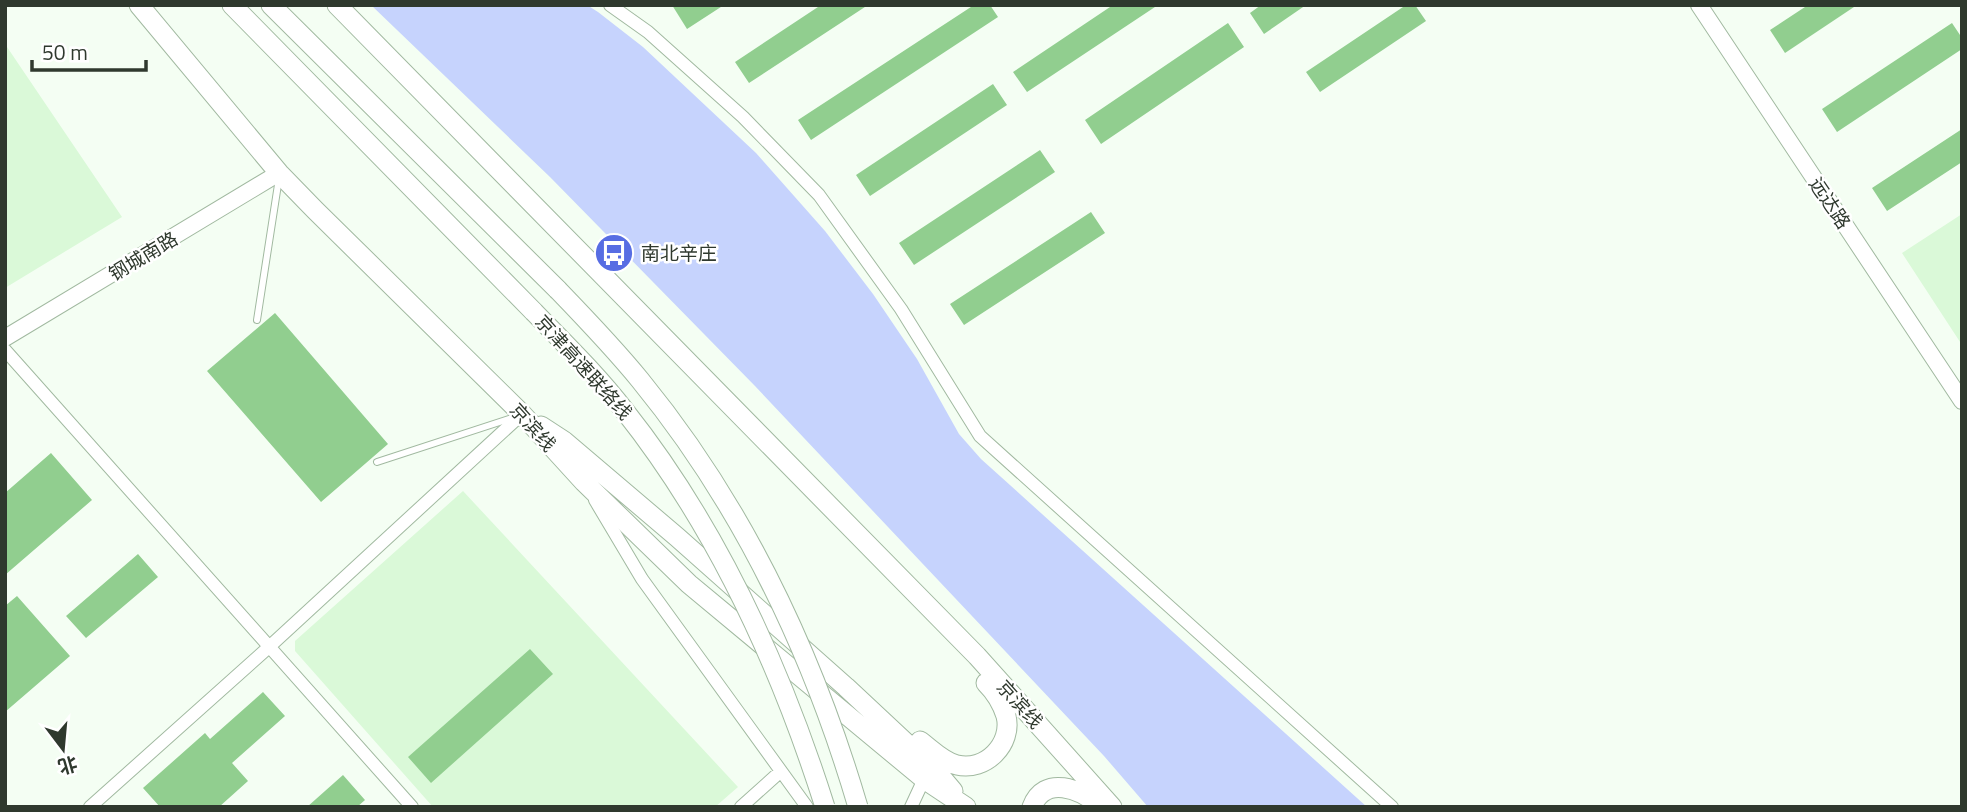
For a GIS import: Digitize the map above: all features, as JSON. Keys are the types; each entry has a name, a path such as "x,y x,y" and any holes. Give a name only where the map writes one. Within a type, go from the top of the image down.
{"highway":[{"name":"京滨线","path":"139,5 279,173 315,211 522,414 584,481 689,584 924,779 965,806"},
{"name":"京津高速联络线","path":"232,5 596,376 655,451 725,564 794,714 825,807"},
{"name":"京津高速联络线","path":"271,5 558,290 640,380 673,423 747,538 772,584 814,675 858,807"},
{"name":"京滨线","path":"337,5 921,599 994,675 1112,807"},
{"path":"522,414 564,441 846,687 937,772 965,806"},
{"path":"846,687 954,765 969,767 993,756 1002,745 1007,729 1001,703 928,616 921,599"},
{"path":"1032,807 1044,792 1063,788 1084,793 1100,807"}],"street":[{"path":"610,5 648,32 715,91 819,195 901,310 980,436 1392,807"},
{"name":"远达路","path":"1699,5 1962,401"},
{"name":"钢城南路","path":"5,338 279,173"},
{"path":"5,350 412,807"},
{"path":"90,807 269,647 522,414"},
{"path":"584,481 642,579 807,807"},
{"path":"741,807 781,771"},
{"path":"911,807 924,779"}],"lane":[{"path":"257,320 279,173"},
{"path":"377,462 522,414"}],"shaded area":[{"path":"371,5 587,5 643,47 756,153 825,231 873,294 917,359 959,434 981,459 1367,807 1148,807 1104,756 755,386 550,177"},
{"path":"5,44 122,217 5,288"},
{"path":"1962,214 1962,345 1902,253"},
{"path":"463,491 738,787 715,807 433,807 295,651 295,641"}],"building":[{"path":"672,5 724,5 687,29"},
{"path":"821,5 868,5 749,83 735,62"},
{"path":"974,5 990,5 998,17 811,140 798,120"},
{"path":"1113,5 1158,5 1027,92 1013,72"},
{"path":"1261,5 1306,5 1264,34 1250,13"},
{"path":"1406,5 1415,5 1426,21 1320,92 1306,72"},
{"path":"1808,5 1857,5 1785,53 1770,30"},
{"path":"1228,23 1244,47 1101,144 1085,120"},
{"path":"1952,23 1962,38 1962,49 1837,132 1822,109"},
{"path":"993,84 1007,105 870,196 856,175"},
{"path":"1962,129 1962,162 1887,211 1872,188"},
{"path":"1040,150 1055,172 914,265 899,243"},
{"path":"1091,212 1105,233 964,325 950,304"},
{"path":"275,313 388,444 321,502 207,371"},
{"path":"51,453 92,500 5,575 5,493"},
{"path":"138,554 158,577 86,638 66,616"},
{"path":"17,596 70,656 5,712 5,606"},
{"path":"530,649 553,674 431,783 408,757"},
{"path":"263,692 285,716 232,763 248,781 219,807 160,807 143,788 205,733 210,739"},
{"path":"343,775 365,800 357,807 307,807"}],"place":[{"name":"南北辛庄","path":"614,253"}]}
